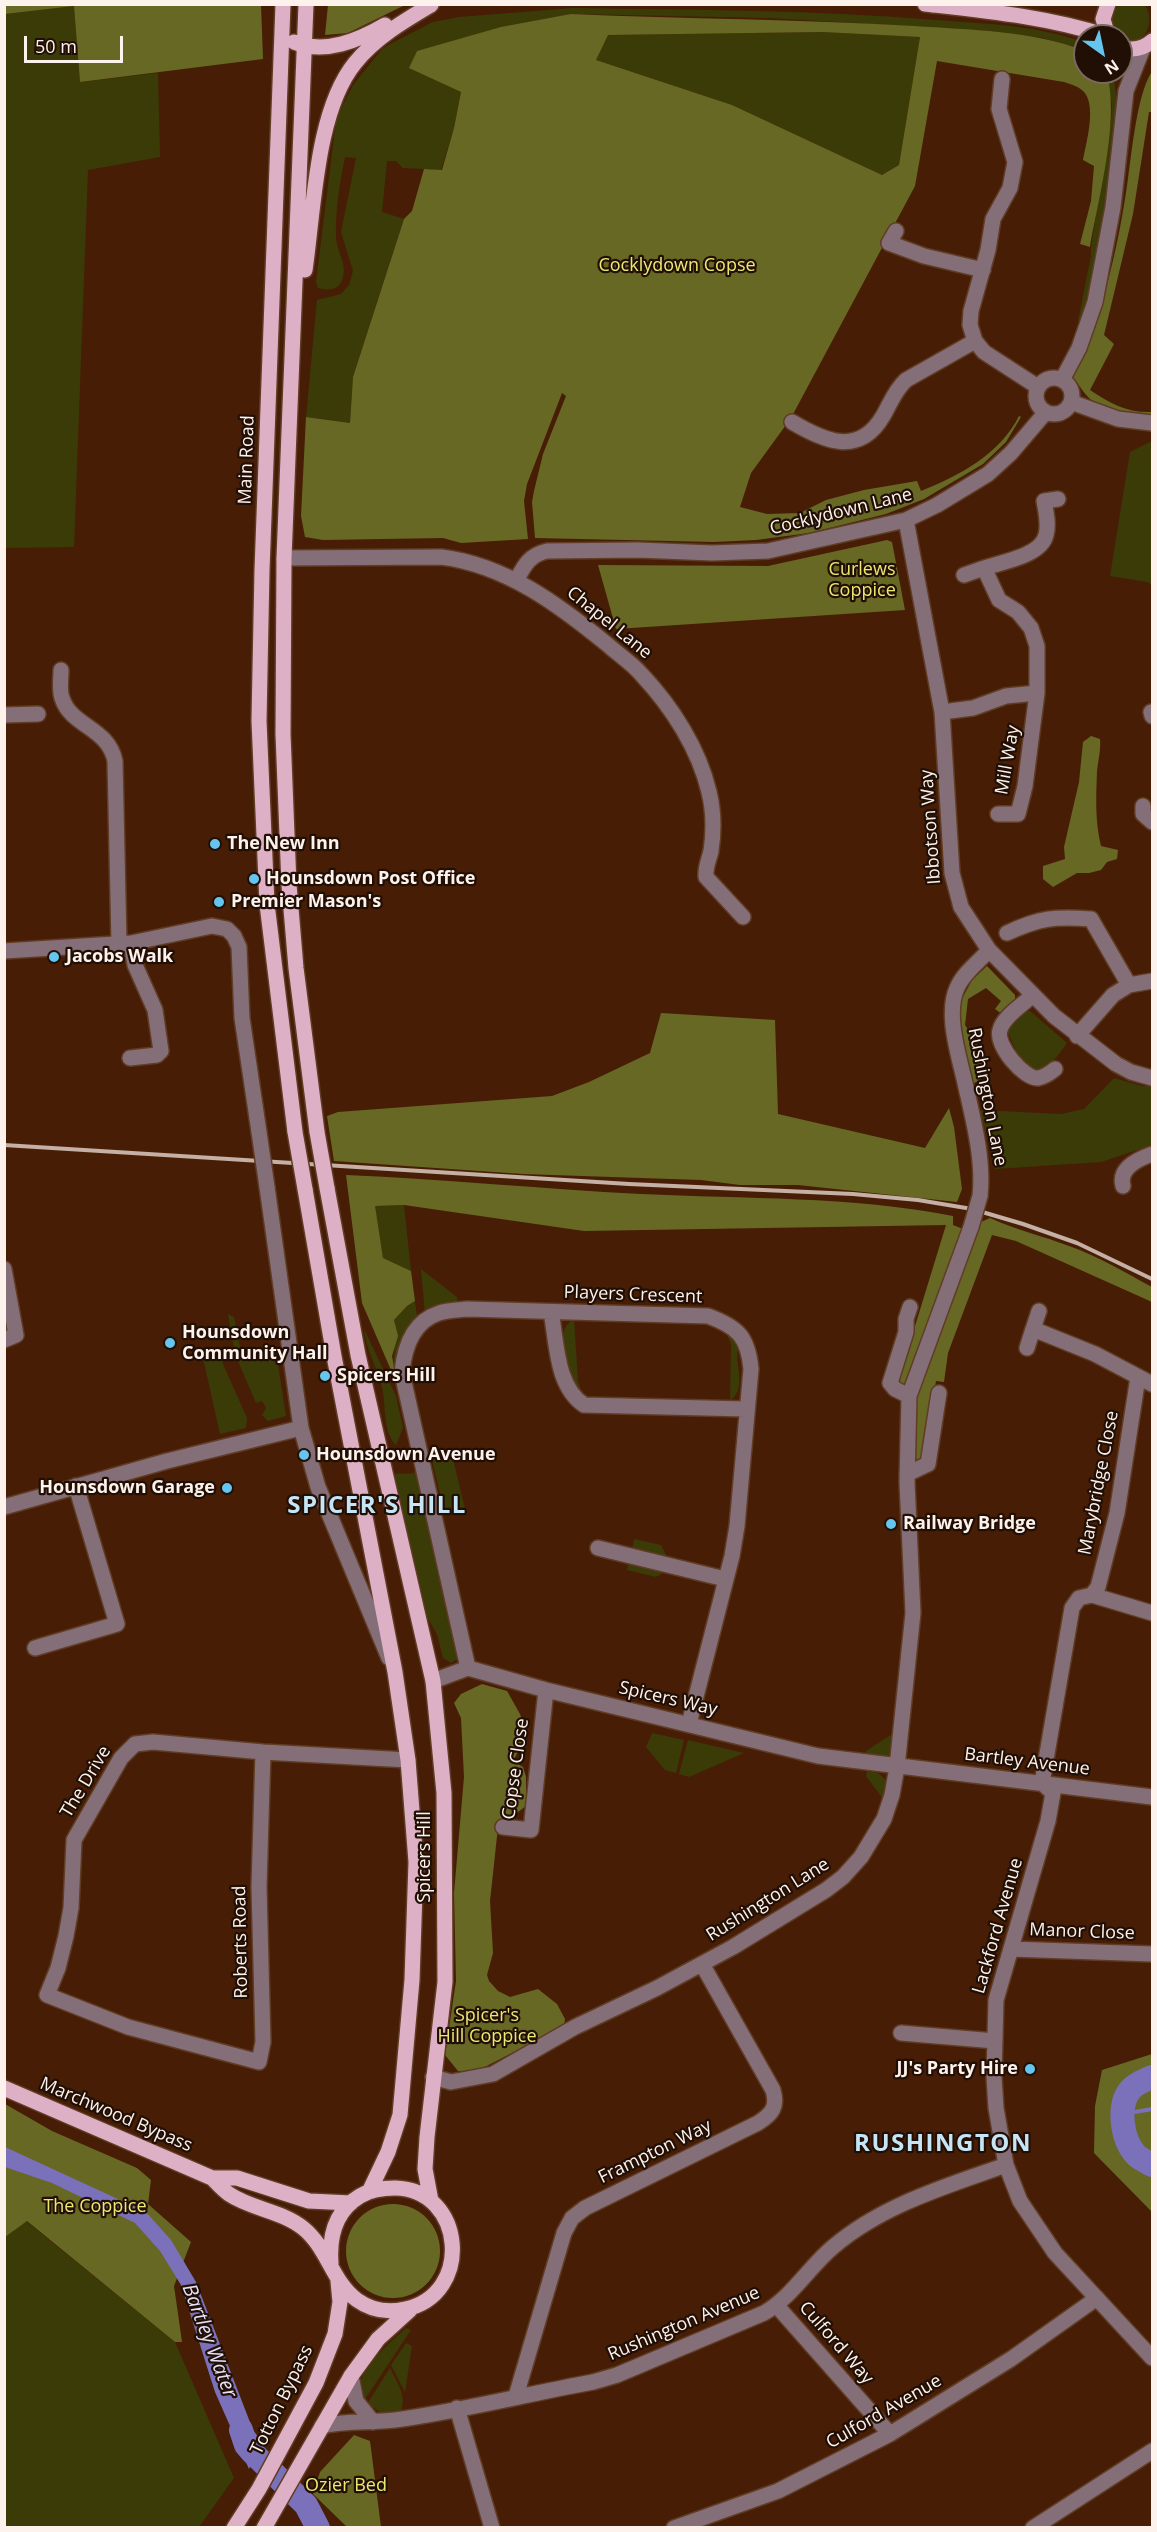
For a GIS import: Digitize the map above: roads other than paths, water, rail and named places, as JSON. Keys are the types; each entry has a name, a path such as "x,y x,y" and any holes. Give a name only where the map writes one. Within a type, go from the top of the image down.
{"main road":[{"path":"282,18 289,39 304,45 328,46 353,41 431,4"},
{"path":"296,291 305,273 325,126 342,82 356,62 374,44 431,4"},
{"path":"925,4 1014,14 1073,25"},
{"path":"1104,24 1103,19 1108,4"},
{"path":"284,558 307,9"},
{"name":"Main Road","path":"268,917 262,821 259,709 282,18"},
{"path":"1133,50 1149,44"},
{"name":"Spicers Hill","path":"284,558 283,734 292,914 317,1132 358,1355 433,1681 444,1793 445,1970 425,2169 431,2201"},
{"name":"Spicers Hill","path":"268,917 295,1132 395,1672 408,1760 416,1862 412,1980 400,2115 388,2152 369,2192"},
{"name":"Marchwood Bypass","path":"4,2088 212,2178 228,2194 303,2227 331,2263"},
{"name":"Marchwood Bypass","path":"212,2178 237,2178 309,2200 351,2203"},
{"path":"264,2528 351,2376 378,2339 413,2308 429,2299 442,2285 451,2269 454,2250 451,2232 443,2215 431,2201 401,2188 385,2188 369,2192 351,2203 340,2215 333,2230 330,2247 331,2263 338,2281 349,2294 370,2307 396,2311 413,2308"},
{"name":"Totton Bypass","path":"234,2528 261,2486 316,2383 335,2334 340,2302 338,2281"}],"street":[{"path":"1062,380 1079,348 1095,302 1113,207 1126,91 1149,44"},
{"path":"1002,79 999,109 1015,162 1015,169 1010,188 993,219 983,270 970,311 970,326 975,341 991,357 1038,387"},
{"path":"1124,84 1126,91"},
{"path":"896,231 889,243 924,256 983,270"},
{"path":"792,422 812,434 832,441 858,439 877,424 898,388 906,380 975,341"},
{"path":"1038,387 1051,378 1062,380 1069,387 1071,402"},
{"path":"1038,387 1037,401 1046,412 1060,412 1071,402"},
{"path":"1071,402 1118,419 1152,423"},
{"name":"Cocklydown Lane","path":"516,581 529,559 547,551 712,553 768,551 906,520 937,505 988,474 1011,453 1046,412"},
{"path":"964,575 1040,546 1046,538 1047,527 1044,501 1058,499"},
{"name":"Ibbotson Way","path":"906,520 942,712 952,873 956,894 979,937 1032,996 1077,1036 1116,1064 1131,1072 1152,1078"},
{"name":"Chapel Lane","path":"284,558 441,557 478,565 516,581 566,611 634,667 676,719 692,747 709,789 713,808 714,824 705,869 706,877 743,917"},
{"name":"Mill Way","path":"984,568 999,600 1018,612 1031,628 1037,646 1037,693 1025,786 1018,814 998,814"},
{"path":"61,670 61,693 66,706 78,720 103,738 113,753 125,943 155,1010 161,1051 157,1055 130,1058"},
{"name":"Mill Way","path":"942,712 973,708 1006,696 1037,693"},
{"path":"4,715 38,714"},
{"path":"1143,806 1143,814 1152,822"},
{"path":"1007,933 1032,921 1052,918 1090,919 1129,985"},
{"name":"Spicers Hill","path":"125,943 212,926 227,929 234,936 239,947 242,1018 301,1428 318,1487 395,1672"},
{"path":"4,951 125,943"},
{"name":"Rushington Lane","path":"433,2077 451,2082 493,2074 575,2027 702,1964 781,1918 843,1877 861,1857 884,1819 892,1795 897,1767 913,1613 907,1474 909,1396 971,1227 980,1196 982,1178 973,1119 952,1028 956,990 965,976 989,950"},
{"path":"1077,1036 1113,995 1129,985 1152,981"},
{"path":"1032,996 1002,1024 998,1033 1003,1050 1031,1077 1040,1078 1055,1069"},
{"path":"1123,1185 1121,1178 1123,1171 1143,1157 1152,1154"},
{"path":"4,1269 16,1335 4,1340"},
{"path":"909,1396 895,1389 890,1383 906,1332 906,1319 910,1306"},
{"name":"Players Crescent","path":"468,1668 402,1373 404,1351 413,1333 425,1321 438,1313 467,1309 708,1316 726,1322 739,1333 749,1349 751,1369 737,1526 689,1724"},
{"path":"1027,1348 1039,1311"},
{"name":"Players Crescent","path":"551,1312 568,1390 584,1405 746,1409"},
{"path":"1033,1329 1095,1354 1152,1384"},
{"name":"Marybridge Close","path":"1042,1783 1072,1608 1082,1594 1098,1587 1117,1513 1138,1377"},
{"path":"907,1474 928,1464 939,1393"},
{"path":"4,1507 75,1486 301,1428"},
{"path":"35,1647 117,1624 75,1486"},
{"path":"598,1548 725,1579"},
{"path":"1082,1594 1152,1613"},
{"path":"433,1681 468,1668"},
{"name":"Spicers Way","path":"468,1668 546,1690 818,1756 897,1767"},
{"name":"Copse Close","path":"503,1827 531,1830 546,1690"},
{"name":"The Drive","path":"192,2045 128,2027 47,1995 58,1968 71,1908 74,1840 121,1758 135,1744 153,1742 262,1752 408,1760"},
{"name":"Roberts Road","path":"192,2045 258,2062 263,2042 260,1887 262,1752"},
{"name":"Bartley Avenue","path":"897,1767 1152,1797"},
{"name":"Lackford Avenue","path":"1042,1783 1053,1793 1048,1821 996,2000 996,2108 1006,2165 1020,2201 1056,2254 1152,2358"},
{"name":"Manor Close","path":"1011,1949 1152,1954"},
{"name":"Frampton Way","path":"516,2396 560,2246 572,2218 590,2205 758,2123 771,2115 775,2107 773,2090 702,1964"},
{"path":"901,2033 995,2041"},
{"name":"Rushington Avenue","path":"322,2426 344,2422 373,2422 457,2408 593,2382 617,2375 777,2306 834,2246 865,2225 927,2193 1006,2165"},
{"name":"Culford Avenue","path":"674,2528 777,2491 890,2434 1011,2360 1097,2298"},
{"name":"Culford Way","path":"777,2306 890,2434"},
{"path":"351,2376 356,2401 373,2422"},
{"path":"457,2408 492,2528"},
{"path":"1033,2528 1152,2451"}],"water":[{"path":"5,2147 146,2212 171,2240 196,2282 253,2430 262,2442 249,2469 215,2392 181,2285 160,2251 135,2223 52,2183 5,2167"}],"waterway":[{"name":"Bartley Water","path":"1152,2077 1132,2088 1127,2095 1123,2112 1124,2131 1131,2148 1138,2156 1152,2165"},
{"path":"1123,2114 1152,2109"},
{"name":"Bartley Water","path":"241,2430 246,2445 306,2505 318,2528"}],"railway":[{"path":"4,1145 629,1184 853,1194 918,1200 972,1209 1023,1224 1077,1243 1152,1279"}],"place":[{"name":"The New Inn","path":"215,844"},
{"name":"Hounsdown Post Office","path":"254,879"},
{"name":"Premier Mason's","path":"219,902"},
{"name":"Jacobs Walk","path":"54,957"},
{"name":"Hounsdown Community Hall","path":"170,1343"},
{"name":"Spicers Hill","path":"325,1376"},
{"name":"Hounsdown Avenue","path":"304,1455"},
{"name":"Hounsdown Garage","path":"227,1488"},
{"name":"Railway Bridge","path":"891,1524"},
{"name":"JJ's Party Hire","path":"1030,2069"}],"district":[{"name":"SPICER'S HILL","path":"377,1506"},
{"name":"RUSHINGTON","path":"943,2144"}],"park label":[{"name":"Cocklydown Copse","path":"677,266"},
{"name":"Curlews Coppice","path":"862,580"},
{"name":"Spicer's Hill Coppice","path":"487,2026"},
{"name":"The Coppice","path":"95,2207"},
{"name":"Ozier Bed","path":"346,2486"}]}
